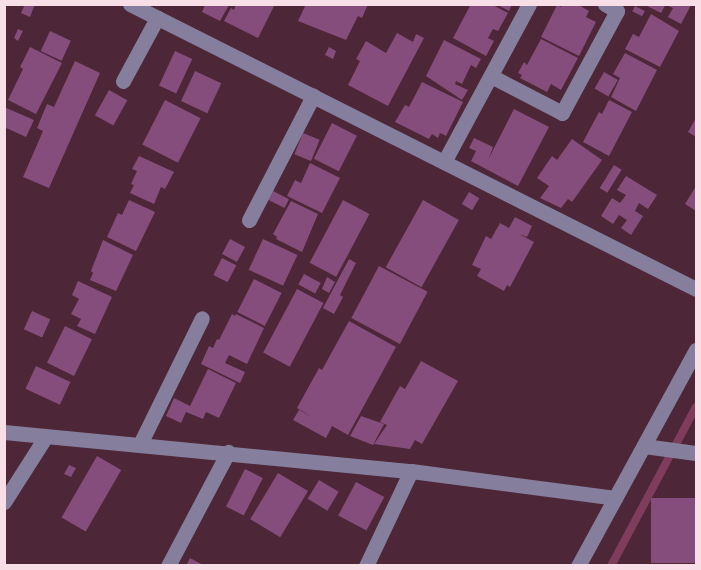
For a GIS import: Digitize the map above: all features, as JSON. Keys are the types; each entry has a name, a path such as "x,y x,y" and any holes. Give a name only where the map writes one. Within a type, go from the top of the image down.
{"street":[{"path":"130,4 696,289"},
{"path":"444,162 529,4"},
{"path":"490,76 561,113 617,11 605,4"},
{"path":"123,81 157,18"},
{"path":"249,220 313,96"},
{"path":"140,444 202,318"},
{"path":"578,566 696,350"},
{"path":"4,432 411,471 615,498"},
{"path":"4,502 46,436"},
{"path":"644,446 690,452"},
{"path":"168,566 228,452"},
{"path":"366,566 411,471"}],"building":[{"path":"25,4 35,4 30,17 21,13"},
{"path":"236,4 275,4 258,38 224,21 231,8 234,10"},
{"path":"306,4 368,4 362,18 358,16 346,40 298,21"},
{"path":"471,4 491,4 508,13 498,31 493,29 488,38 494,41 486,56 453,38"},
{"path":"496,4 512,4 509,11"},
{"path":"562,4 577,4 589,11 586,17 596,22 579,56 541,37 557,5 561,7"},
{"path":"643,4 666,4 661,13"},
{"path":"205,5 229,5 220,21 202,12"},
{"path":"666,5 691,5 681,24 668,17 673,8"},
{"path":"635,6 645,11 642,16 632,11"},
{"path":"651,14 679,31 660,67 625,49 633,34 639,37"},
{"path":"18,29 23,31 18,41 14,38"},
{"path":"50,31 71,41 62,61 41,51"},
{"path":"397,33 413,42 416,34 424,38 388,106 348,85 360,61 356,59 366,41 386,53"},
{"path":"541,39 578,58 561,90 551,84 547,92 520,78 522,75 518,73 524,62 527,65"},
{"path":"444,40 481,59 476,68 471,65 462,84 456,81 455,84 468,90 462,100 426,76"},
{"path":"30,47 62,63 36,114 8,100 23,69 20,67"},
{"path":"329,47 336,51 333,59 325,55"},
{"path":"175,51 192,59 176,93 159,85"},
{"path":"625,53 657,70 636,111 611,97 620,78 613,74"},
{"path":"75,61 100,73 49,188 23,177 43,131 37,128 47,104 54,107"},
{"path":"195,71 221,83 207,113 181,101"},
{"path":"604,72 618,80 608,96 594,88"},
{"path":"422,82 463,102 446,136 440,133 438,138 432,134 429,139 395,122 405,105 409,107"},
{"path":"109,90 127,100 113,126 95,115"},
{"path":"165,100 201,118 178,163 142,145"},
{"path":"609,100 632,112 609,156 583,142 599,112 602,114"},
{"path":"4,107 34,120 26,137 4,127"},
{"path":"514,109 549,127 518,186 471,161 476,151 469,148 474,138 493,147 489,158"},
{"path":"696,118 696,137 688,132"},
{"path":"332,123 357,136 339,171 314,159"},
{"path":"303,133 320,140 311,161 294,154"},
{"path":"572,139 602,160 572,202 568,199 561,208 540,198 549,186 537,178 552,156 557,160"},
{"path":"139,156 174,172 165,189 161,187 154,204 130,193 137,171 132,169"},
{"path":"310,163 340,178 322,213 287,196 295,180 301,183"},
{"path":"614,165 622,170 607,193 600,188"},
{"path":"626,176 657,195 648,209 639,203 635,211 643,216 631,235 621,228 627,220 619,215 613,224 601,216 612,198 620,203 626,195 617,190"},
{"path":"696,186 696,211 685,204"},
{"path":"273,191 289,199 284,208 268,200"},
{"path":"469,192 479,198 472,210 462,204"},
{"path":"129,200 155,212 136,251 107,237 118,213 122,215"},
{"path":"343,200 369,214 336,277 310,263"},
{"path":"423,200 459,220 422,287 386,267"},
{"path":"291,201 318,214 302,252 276,239 277,237 273,234"},
{"path":"515,217 532,226 527,237 519,234 534,242 510,287 507,285 504,291 477,276 481,269 472,265 486,236 491,239 500,223 509,228"},
{"path":"230,239 245,247 237,262 222,254"},
{"path":"263,239 297,255 283,286 249,270"},
{"path":"103,240 133,255 116,291 90,280 93,273 91,271"},
{"path":"222,258 236,265 228,282 213,275"},
{"path":"349,259 356,263 340,295 343,297 334,314 323,308"},
{"path":"379,266 428,292 400,344 351,318"},
{"path":"304,274 321,283 315,294 298,285"},
{"path":"327,277 335,282 329,293 322,289"},
{"path":"254,279 282,293 265,326 237,312"},
{"path":"78,281 112,297 95,334 77,326 81,319 71,314 79,299 72,295"},
{"path":"297,289 323,303 290,367 263,353"},
{"path":"32,311 50,319 42,337 24,329"},
{"path":"232,314 264,328 247,364 229,355 225,363 245,372 240,383 201,364 209,346 213,348 217,339 219,340"},
{"path":"349,321 396,347 348,435 332,426 326,438 293,420 299,410 312,417 297,408 319,368 322,370"},
{"path":"65,326 92,339 74,376 47,363"},
{"path":"421,361 458,381 422,444 415,440 410,449 374,444 387,425 380,422 400,386 405,389"},
{"path":"36,366 70,382 60,405 25,389"},
{"path":"208,369 236,383 219,418 206,412 203,419 186,412 181,423 166,416 174,398 190,406"},
{"path":"361,416 384,424 373,445 350,436"},
{"path":"97,456 121,470 86,531 62,517"},
{"path":"69,465 76,468 71,477 64,474"},
{"path":"245,469 263,478 244,516 226,506"},
{"path":"278,473 308,491 280,537 250,519"},
{"path":"319,480 339,492 327,511 308,499"},
{"path":"356,482 384,497 366,531 338,516"},
{"path":"651,498 696,498 696,563 651,563"},
{"path":"190,558 205,566 186,566"}],"waterway":[{"path":"611,566 696,407"}]}
